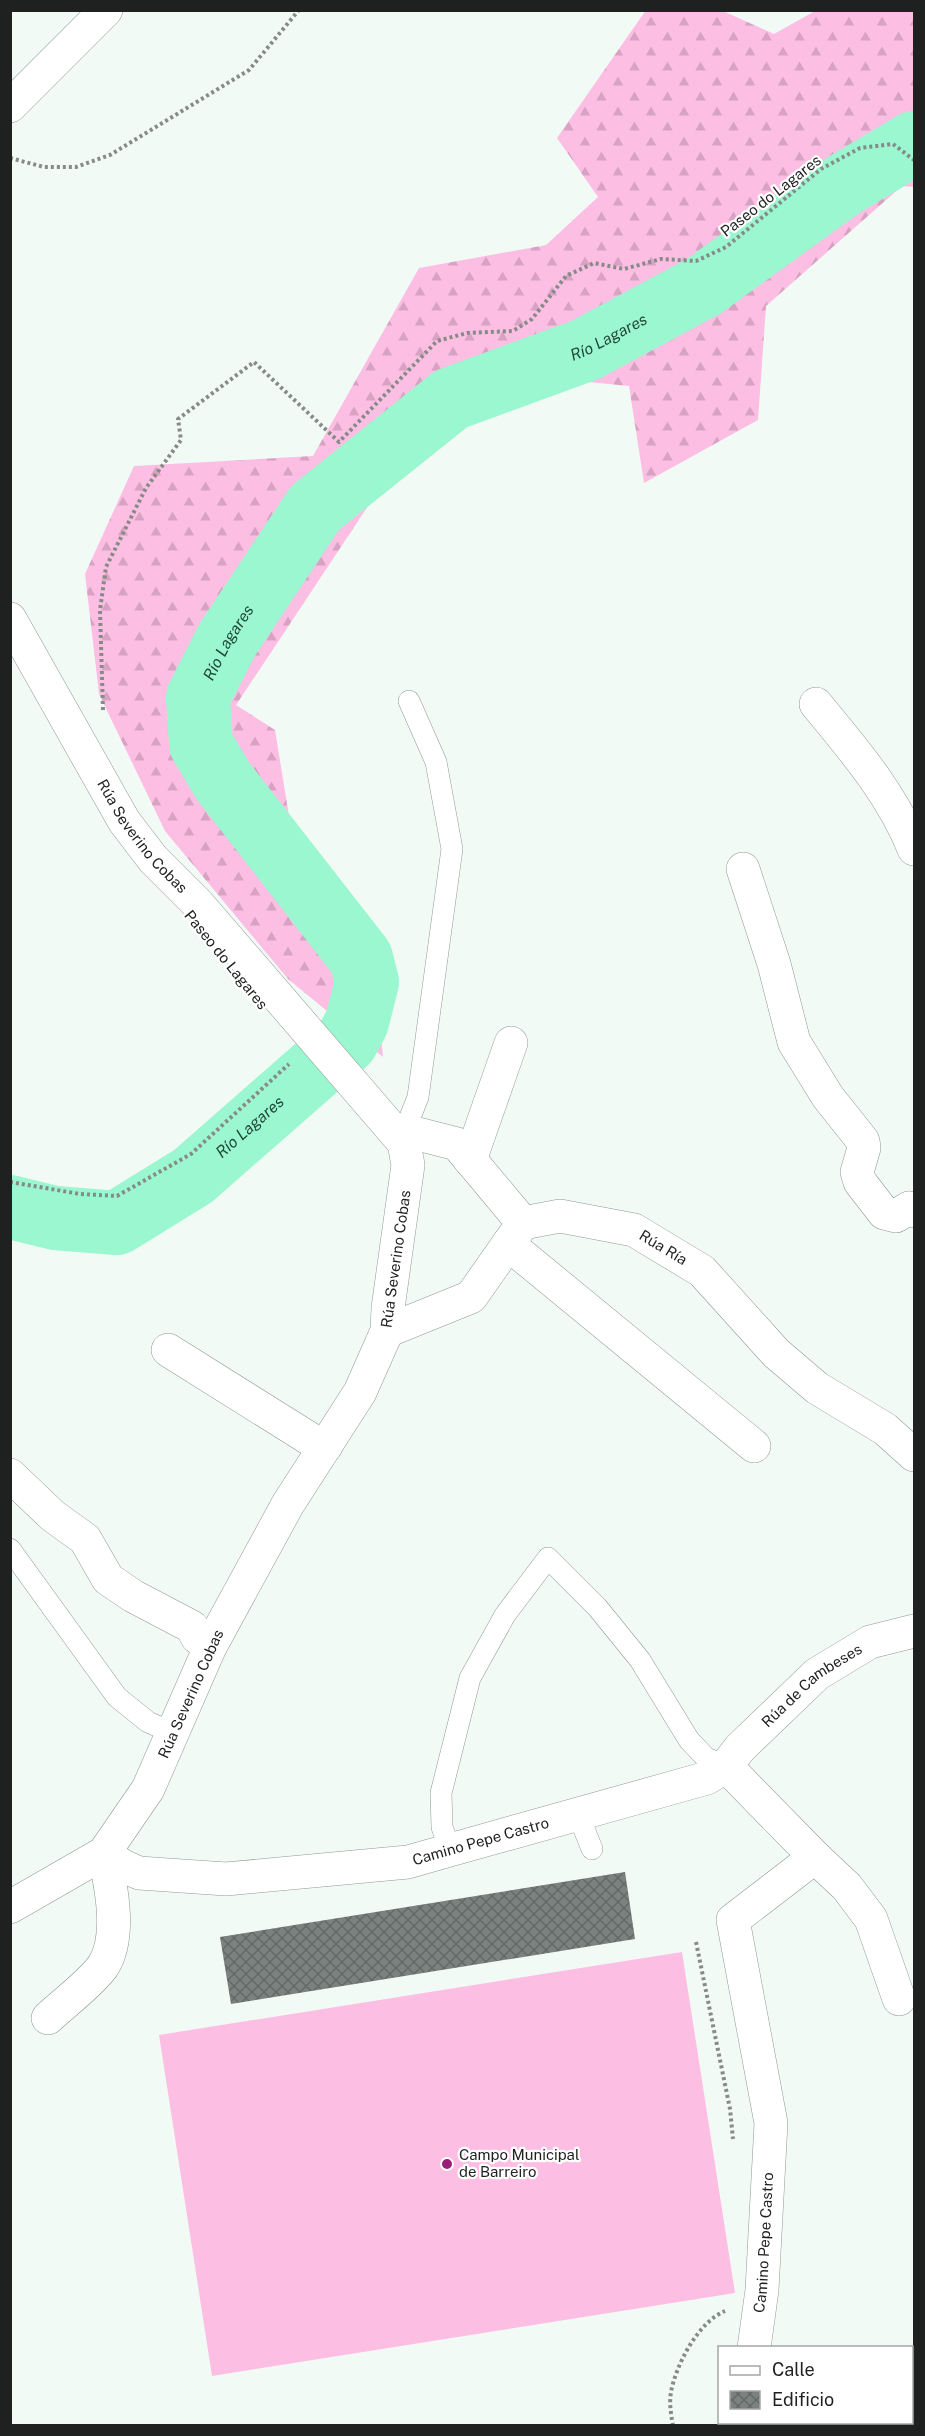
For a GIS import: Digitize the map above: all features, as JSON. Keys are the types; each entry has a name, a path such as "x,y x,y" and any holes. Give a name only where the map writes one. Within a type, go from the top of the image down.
{"street":[{"path":"10,106 106,10"},
{"name":"Rúa Severino Cobas","path":"10,619 124,821 153,859 199,905 399,1137 408,1165 387,1308 387,1331 360,1392 288,1504 210,1647 148,1789 104,1853 10,1907"},
{"path":"816,704 884,789 915,849"},
{"path":"743,869 774,964 794,1042 828,1097 863,1141 864,1148 857,1172 860,1182 884,1213 896,1216 909,1208 915,1210"},
{"path":"470,1160 511,1043"},
{"path":"399,1137 418,1134 457,1144 470,1160 516,1233 754,1446"},
{"name":"Rúa Ría","path":"516,1233 560,1215 634,1230 702,1271 776,1353 817,1388 885,1430 915,1455"},
{"path":"387,1331 471,1297 516,1233"},
{"path":"168,1350 310,1439 326,1446"},
{"path":"10,1475 54,1516 85,1539 108,1579 133,1596 192,1627 197,1637 210,1647"},
{"name":"Rúa de Cambeses","path":"726,1766 740,1748 817,1674 870,1642 915,1631"},
{"path":"726,1766 814,1857 847,1887 871,1919 899,1999"},
{"name":"Camino Pepe Castro","path":"104,1853 123,1866 139,1873 226,1879 408,1862 706,1778 726,1766"},
{"path":"48,2018 102,1968 112,1947 111,1889 104,1853"},
{"name":"Camino Pepe Castro","path":"754,2346 762,2290 771,2123 732,1920 814,1857"}],"lane":[{"path":"399,1137 418,1097 452,849 436,762 408,701"},
{"path":"10,1549 117,1697 148,1722 173,1733"},
{"path":"450,1850 442,1827 441,1793 470,1678 505,1615 548,1558 597,1607 640,1660 689,1740 706,1758 726,1766"},
{"path":"578,1814 592,1849"}],"path":[{"path":"10,158 44,167 76,166 110,155 249,70 299,10"},
{"name":"Paseo do Lagares","path":"84,750 103,726 100,609 106,567 146,488 181,440 178,419 254,362 339,442 437,341 467,333 513,331 532,319 566,276 594,263 624,269 661,259 696,261 726,247 821,169 860,148 893,144 915,160"},
{"path":"10,1182 80,1194 117,1196 191,1154 291,1062"},
{"path":"696,1942 730,2109 733,2144"},
{"path":"673,2426 670,2410 671,2392 696,2334 706,2323 729,2309"}],"green space":[{"path":"646,10 723,11 774,34 815,11 914,11 914,187 902,186 766,306 758,420 644,483 629,386 459,369 236,705 275,730 289,816 372,932 383,1057 288,979 165,831 99,694 85,574 134,466 313,456 419,268 546,245 598,197 557,138"},
{"name":"Campo Municipal de Barreiro","path":"682,1952 735,2293 212,2376 159,2035"}],"building":[{"path":"625,1872 635,1939 231,2004 220,1937"}],"waterway":[{"name":"Río Lagares","path":"10,1207 55,1218 117,1223 193,1176 346,1042 357,1022 367,982 361,958 223,781 201,744 198,697 227,640 315,508 451,399 585,350 704,286 842,186 914,143"}],"place":[{"name":"Campo Municipal de Barreiro","path":"447,2164"}]}
